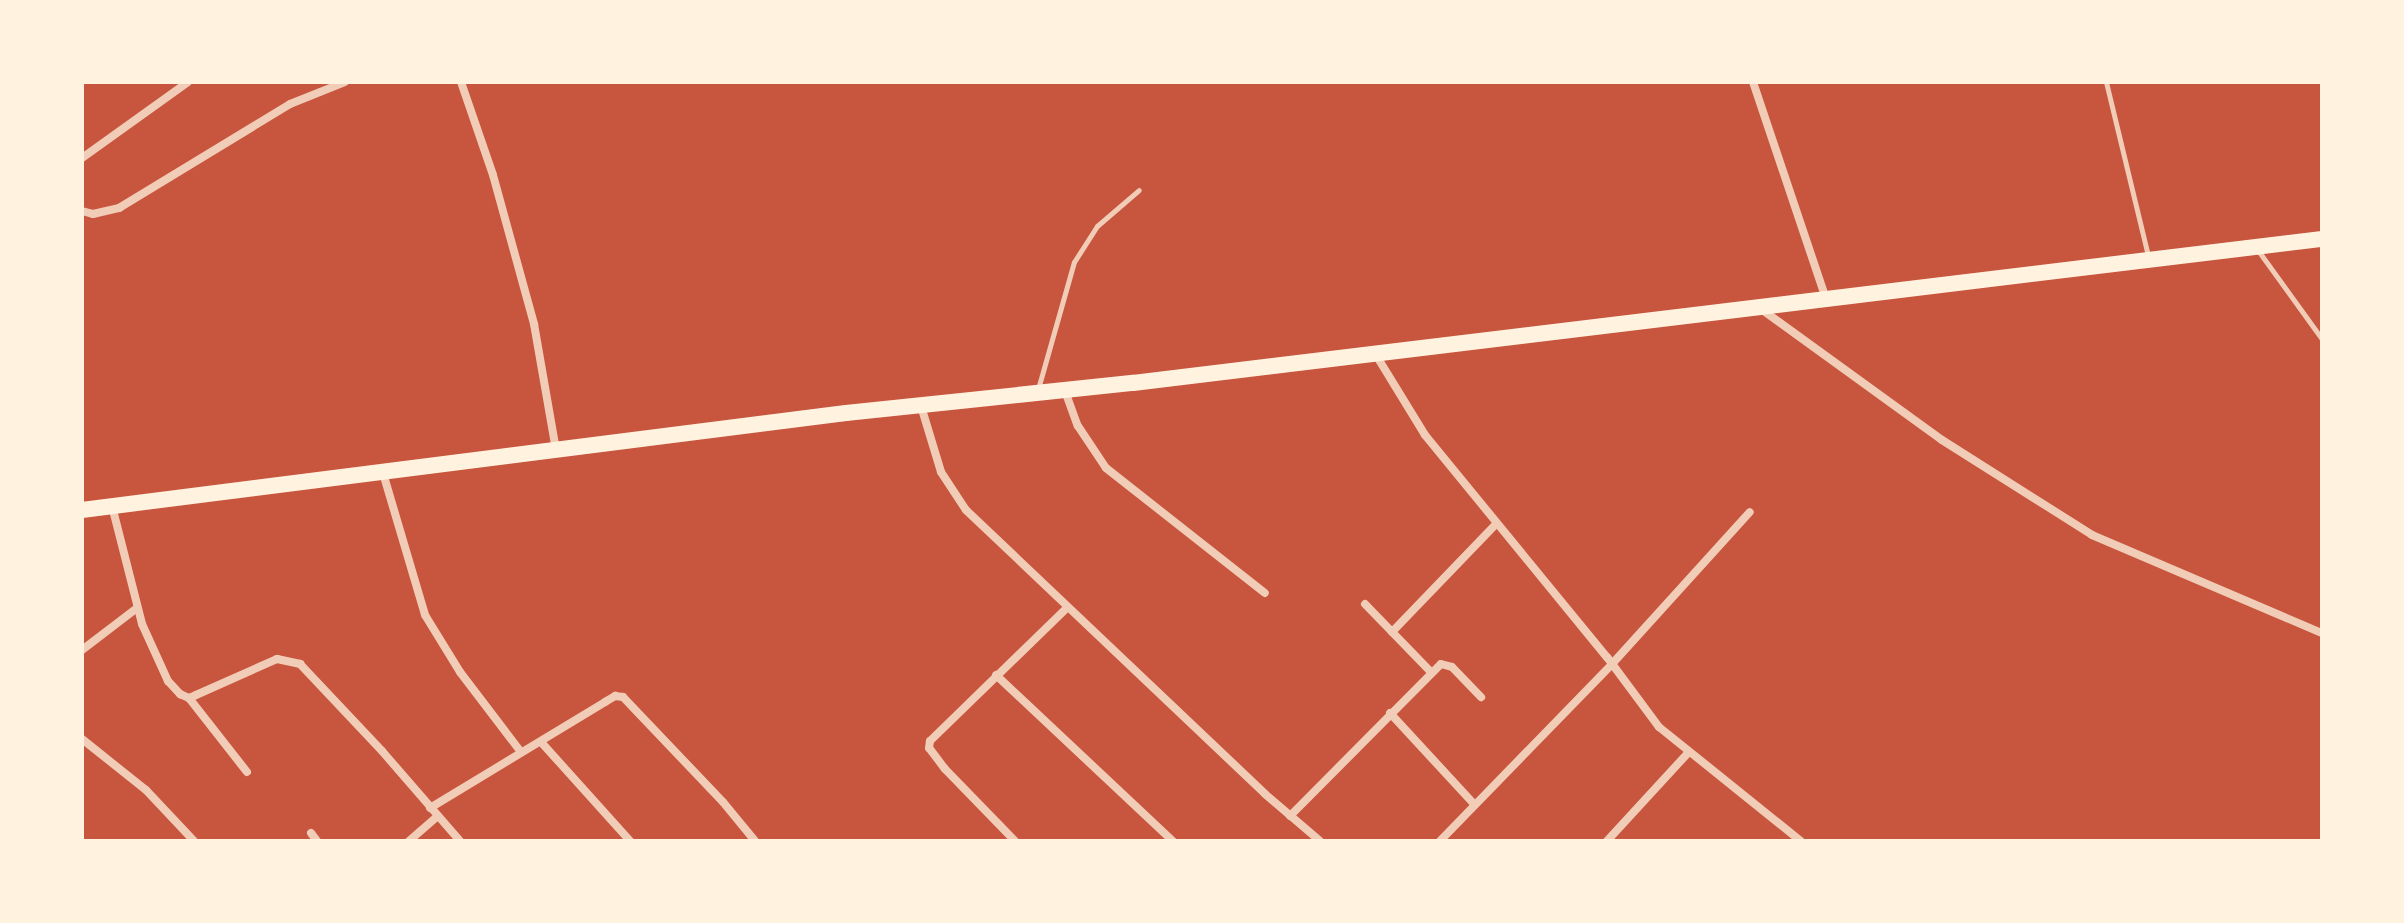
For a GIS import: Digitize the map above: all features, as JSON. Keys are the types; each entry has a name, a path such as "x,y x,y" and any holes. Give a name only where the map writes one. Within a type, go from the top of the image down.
{"main road":[{"path":"82,510 921,405 1065,391 2322,239"}],"street":[{"path":"82,158 188,82"},
{"path":"82,211 93,214 119,208 290,104 345,82"},
{"path":"461,82 493,175 534,324 556,451"},
{"path":"1753,82 1826,299"},
{"path":"1758,307 1942,440 2092,535 2322,633"},
{"path":"1375,353 1425,435 1612,664 1659,727 1801,841"},
{"path":"1065,391 1078,426 1106,468 1265,593"},
{"path":"921,405 935,457 952,492 974,518 1320,841"},
{"path":"383,473 425,615 460,672 521,752"},
{"path":"112,506 137,608 168,681 189,698 247,772"},
{"path":"1440,841 1612,664 1750,512"},
{"path":"1392,632 1496,524"},
{"path":"1365,604 1430,671"},
{"path":"82,650 137,608"},
{"path":"1015,841 929,748 932,735 1067,608"},
{"path":"189,698 277,659 300,664 382,751 460,841"},
{"path":"1290,816 1430,671 1446,663 1481,697"},
{"path":"996,675 1173,841"},
{"path":"430,808 615,696 623,697 723,802 755,841"},
{"path":"1390,713 1475,805"},
{"path":"82,739 146,790 194,841"},
{"path":"541,742 630,841"},
{"path":"1607,841 1688,753"},
{"path":"409,841 437,817"}],"lane":[{"path":"2106,82 2149,260"},
{"path":"1037,393 1074,262 1097,226 1139,190"},
{"path":"2256,247 2322,339"}]}
